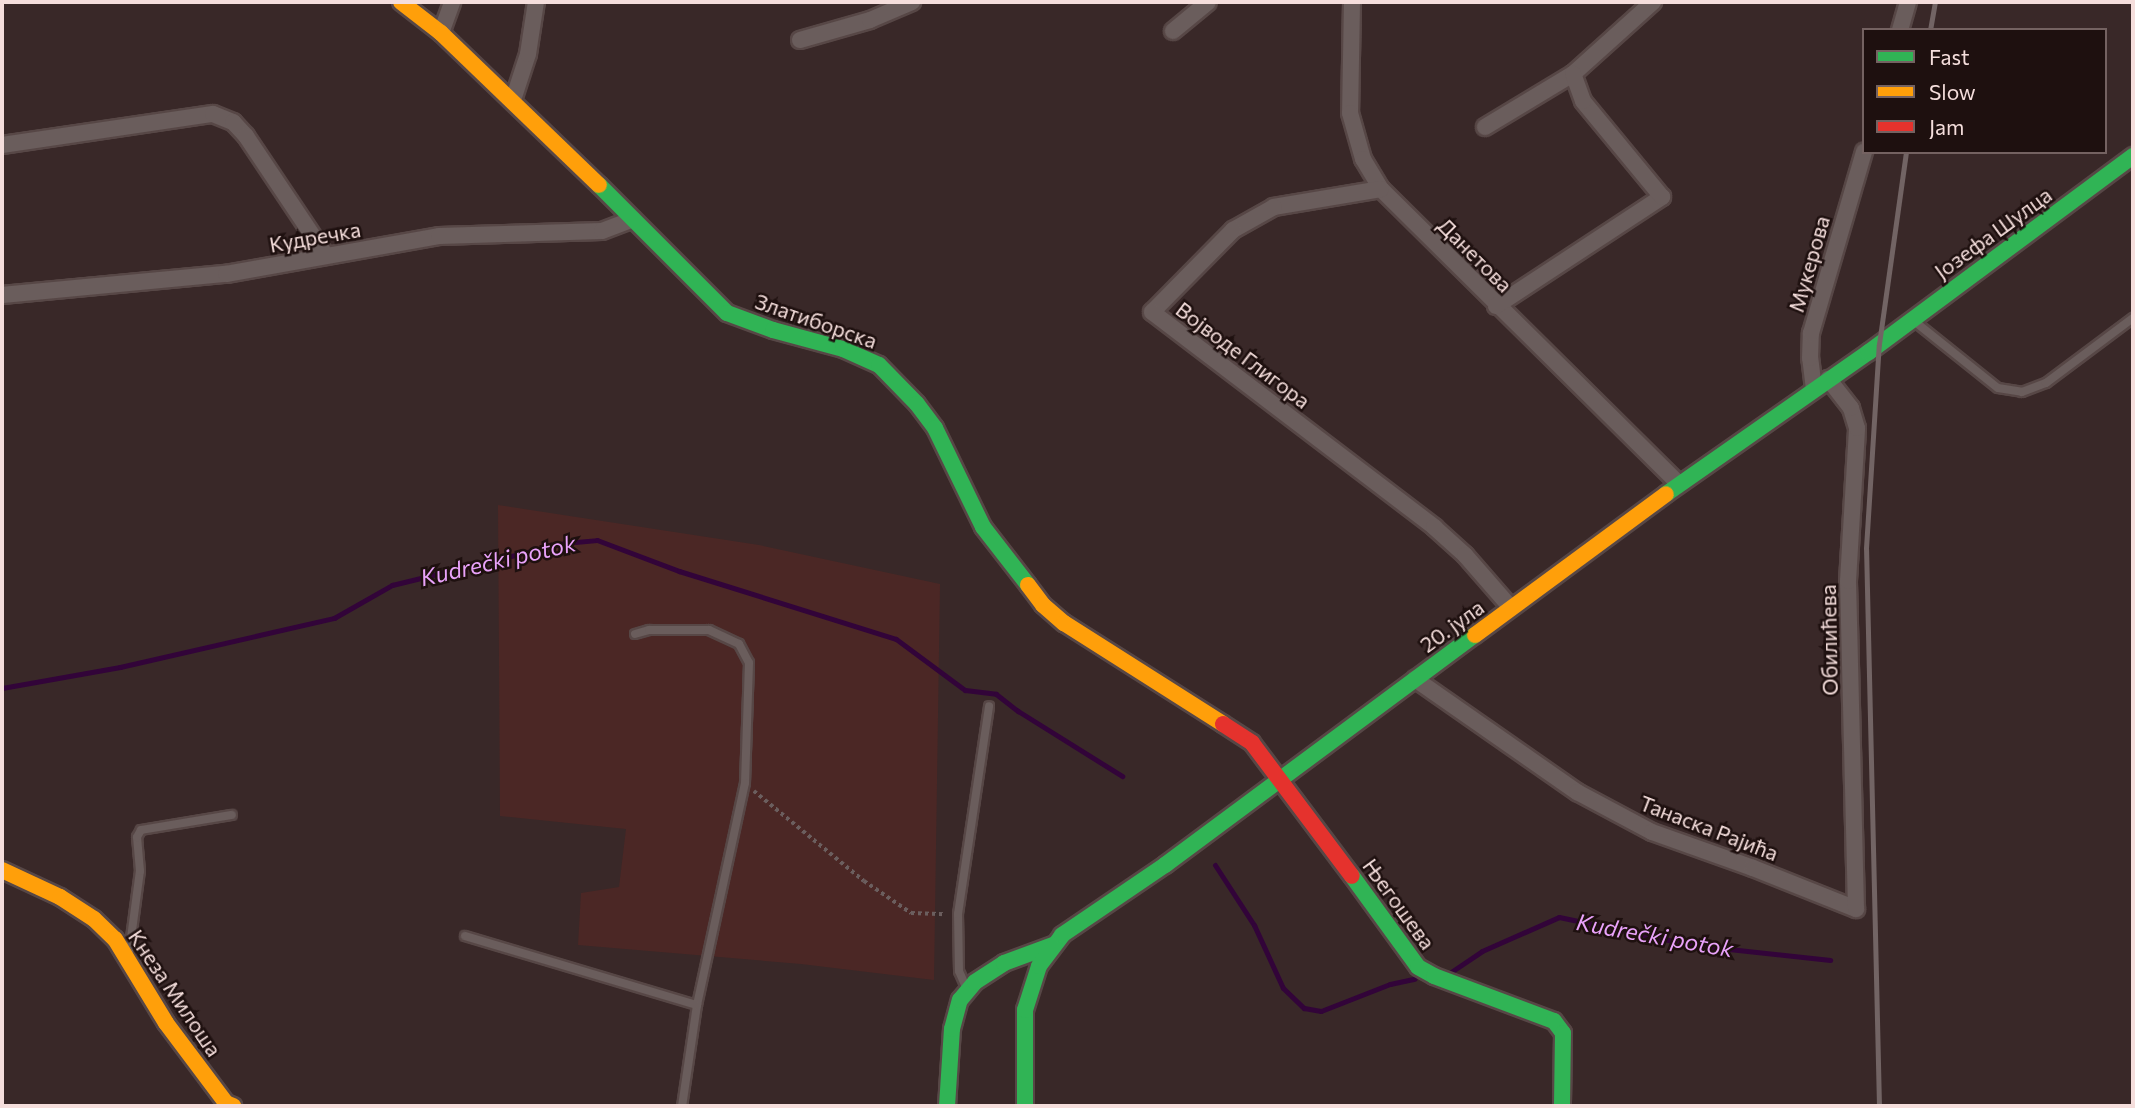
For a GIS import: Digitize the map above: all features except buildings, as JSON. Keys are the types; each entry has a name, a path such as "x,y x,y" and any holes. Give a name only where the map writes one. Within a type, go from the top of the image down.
{"street":[{"name":"Златиборска","path":"401,2 441,33 513,100 727,313 773,330 843,349 879,365 917,404 935,428 983,527 1043,605 1064,624 1252,743 1281,778"},
{"path":"441,33 452,2"},
{"path":"513,100 528,54 536,2"},
{"path":"800,40 870,20 912,2"},
{"path":"1173,31 1208,2"},
{"name":"Данетова","path":"1352,2 1350,113 1363,159 1381,189 1496,306 1679,484"},
{"path":"1485,127 1573,74 1653,2"},
{"path":"1901,28 1908,2"},
{"path":"1496,306 1662,197 1584,101 1573,74"},
{"path":"2,145 213,114 233,122 246,136 326,254"},
{"name":"Мукерова","path":"1821,384 1810,358 1811,333 1863,154"},
{"name":"Јозефа Шулца","path":"1879,344 2133,156"},
{"name":"Војводе Глигора","path":"1381,189 1274,207 1233,230 1152,312 1442,533 1511,608"},
{"name":"Кудречка","path":"2,295 226,274 326,254 439,236 602,231 633,219"},
{"name":"20. јула","path":"1053,945 1069,930 1165,865 1679,484 1879,344"},
{"name":"Обилићева","path":"1821,384 1851,408 1857,428 1848,582 1856,909"},
{"name":"Танаска Рајића","path":"1415,679 1577,792 1652,832 1856,909"},
{"name":"Његошева","path":"1281,778 1418,967 1434,976 1554,1021 1563,1033 1562,1106"},
{"name":"Кнеза Милоша","path":"2,870 60,897 94,919 115,939 166,1023 228,1105"},
{"path":"947,1106 952,1028 956,1010 967,990 1004,963 1053,945"},
{"path":"1025,1106 1025,1010 1032,981 1053,945"}],"lane":[{"path":"1912,320 1997,388 2022,392 2046,383 2133,318"},
{"path":"635,634 649,630 709,630 739,644 749,663 745,783 697,1005 682,1106"},
{"path":"967,990 959,971 958,914 989,706"},
{"path":"128,959 140,871 137,837 141,830 232,815"},
{"path":"464,936 697,1005"}],"path":[{"path":"745,783 864,881 911,913 958,914"}],"shaded area":[{"path":"498,505 759,545 940,584 934,980 801,964 578,945 581,893 619,887 626,829 500,816"}],"waterway":[{"name":"Kudrečki potok","path":"2,688 120,667 334,618 392,585 564,543 597,540 679,571 896,639 965,690 996,694 1018,711 1122,776"},
{"name":"Kudrečki potok","path":"1215,865 1254,925 1283,988 1304,1008 1321,1011 1390,984 1414,979"},
{"name":"Kudrečki potok","path":"1451,972 1482,951 1559,917 1692,945 1830,960"}],"railway":[{"path":"1930,28 1935,2"},
{"path":"1879,1106 1866,548 1879,344 1906,154"}],"traffic: fast":[{"path":"1666,494 1869,352 2133,156"},
{"path":"599,185 727,313 773,330 843,349 879,365 917,404 935,428 983,527 1028,585"},
{"path":"1025,1106 1025,1010 1039,966 1062,935 1165,865 1475,635"},
{"path":"1352,876 1418,967 1434,976 1554,1021 1563,1033 1562,1106"},
{"path":"947,1106 952,1029 960,1000 975,982 1004,963 1053,945"}],"traffic: slow":[{"path":"401,2 441,33 599,185"},
{"path":"1475,635 1666,494"},
{"path":"1028,585 1043,605 1064,623 1223,724"},
{"path":"2,870 60,897 94,919 115,939 166,1023 226,1103 233,1106"}],"traffic: jam":[{"path":"1223,724 1252,743 1352,876"}]}
